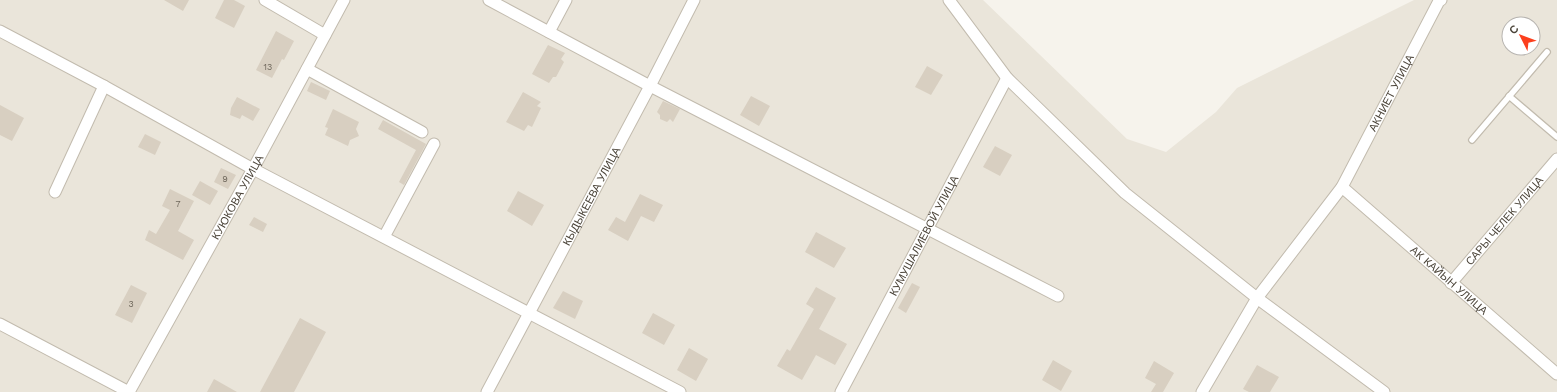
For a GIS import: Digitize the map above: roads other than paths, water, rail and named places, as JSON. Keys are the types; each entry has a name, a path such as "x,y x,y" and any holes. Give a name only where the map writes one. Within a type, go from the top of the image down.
{"street":[{"path":"265,0 325,35"},
{"name":"КУЮКОВА УЛИЦА","path":"129,392 253,169 344,0"},
{"path":"489,0 650,86 1058,296"},
{"path":"549,32 566,0"},
{"name":"КЫДЫКЕЕВА УЛИЦА","path":"487,392 650,86 694,0"},
{"path":"950,0 1007,78 1125,193 1258,298 1384,392"},
{"name":"АКНИЕТ УЛИЦА","path":"1202,392 1258,298 1342,187 1439,1 1441,0"},
{"path":"0,31 104,86 253,169 680,392"},
{"path":"307,69 422,132"},
{"name":"КУМУШАЛИЕВОЙ УЛИЦА","path":"841,392 1007,78"},
{"path":"55,192 104,86"},
{"path":"384,237 434,144"},
{"name":"САРЫ ЧЕЛЕК УЛИЦА","path":"1451,283 1557,159"},
{"name":"АК КАЙЫН УЛИЦА","path":"1342,187 1451,283 1555,369"},
{"path":"0,324 129,392"}],"lane":[{"path":"1472,140 1547,52"},
{"path":"1509,96 1557,137"}]}
